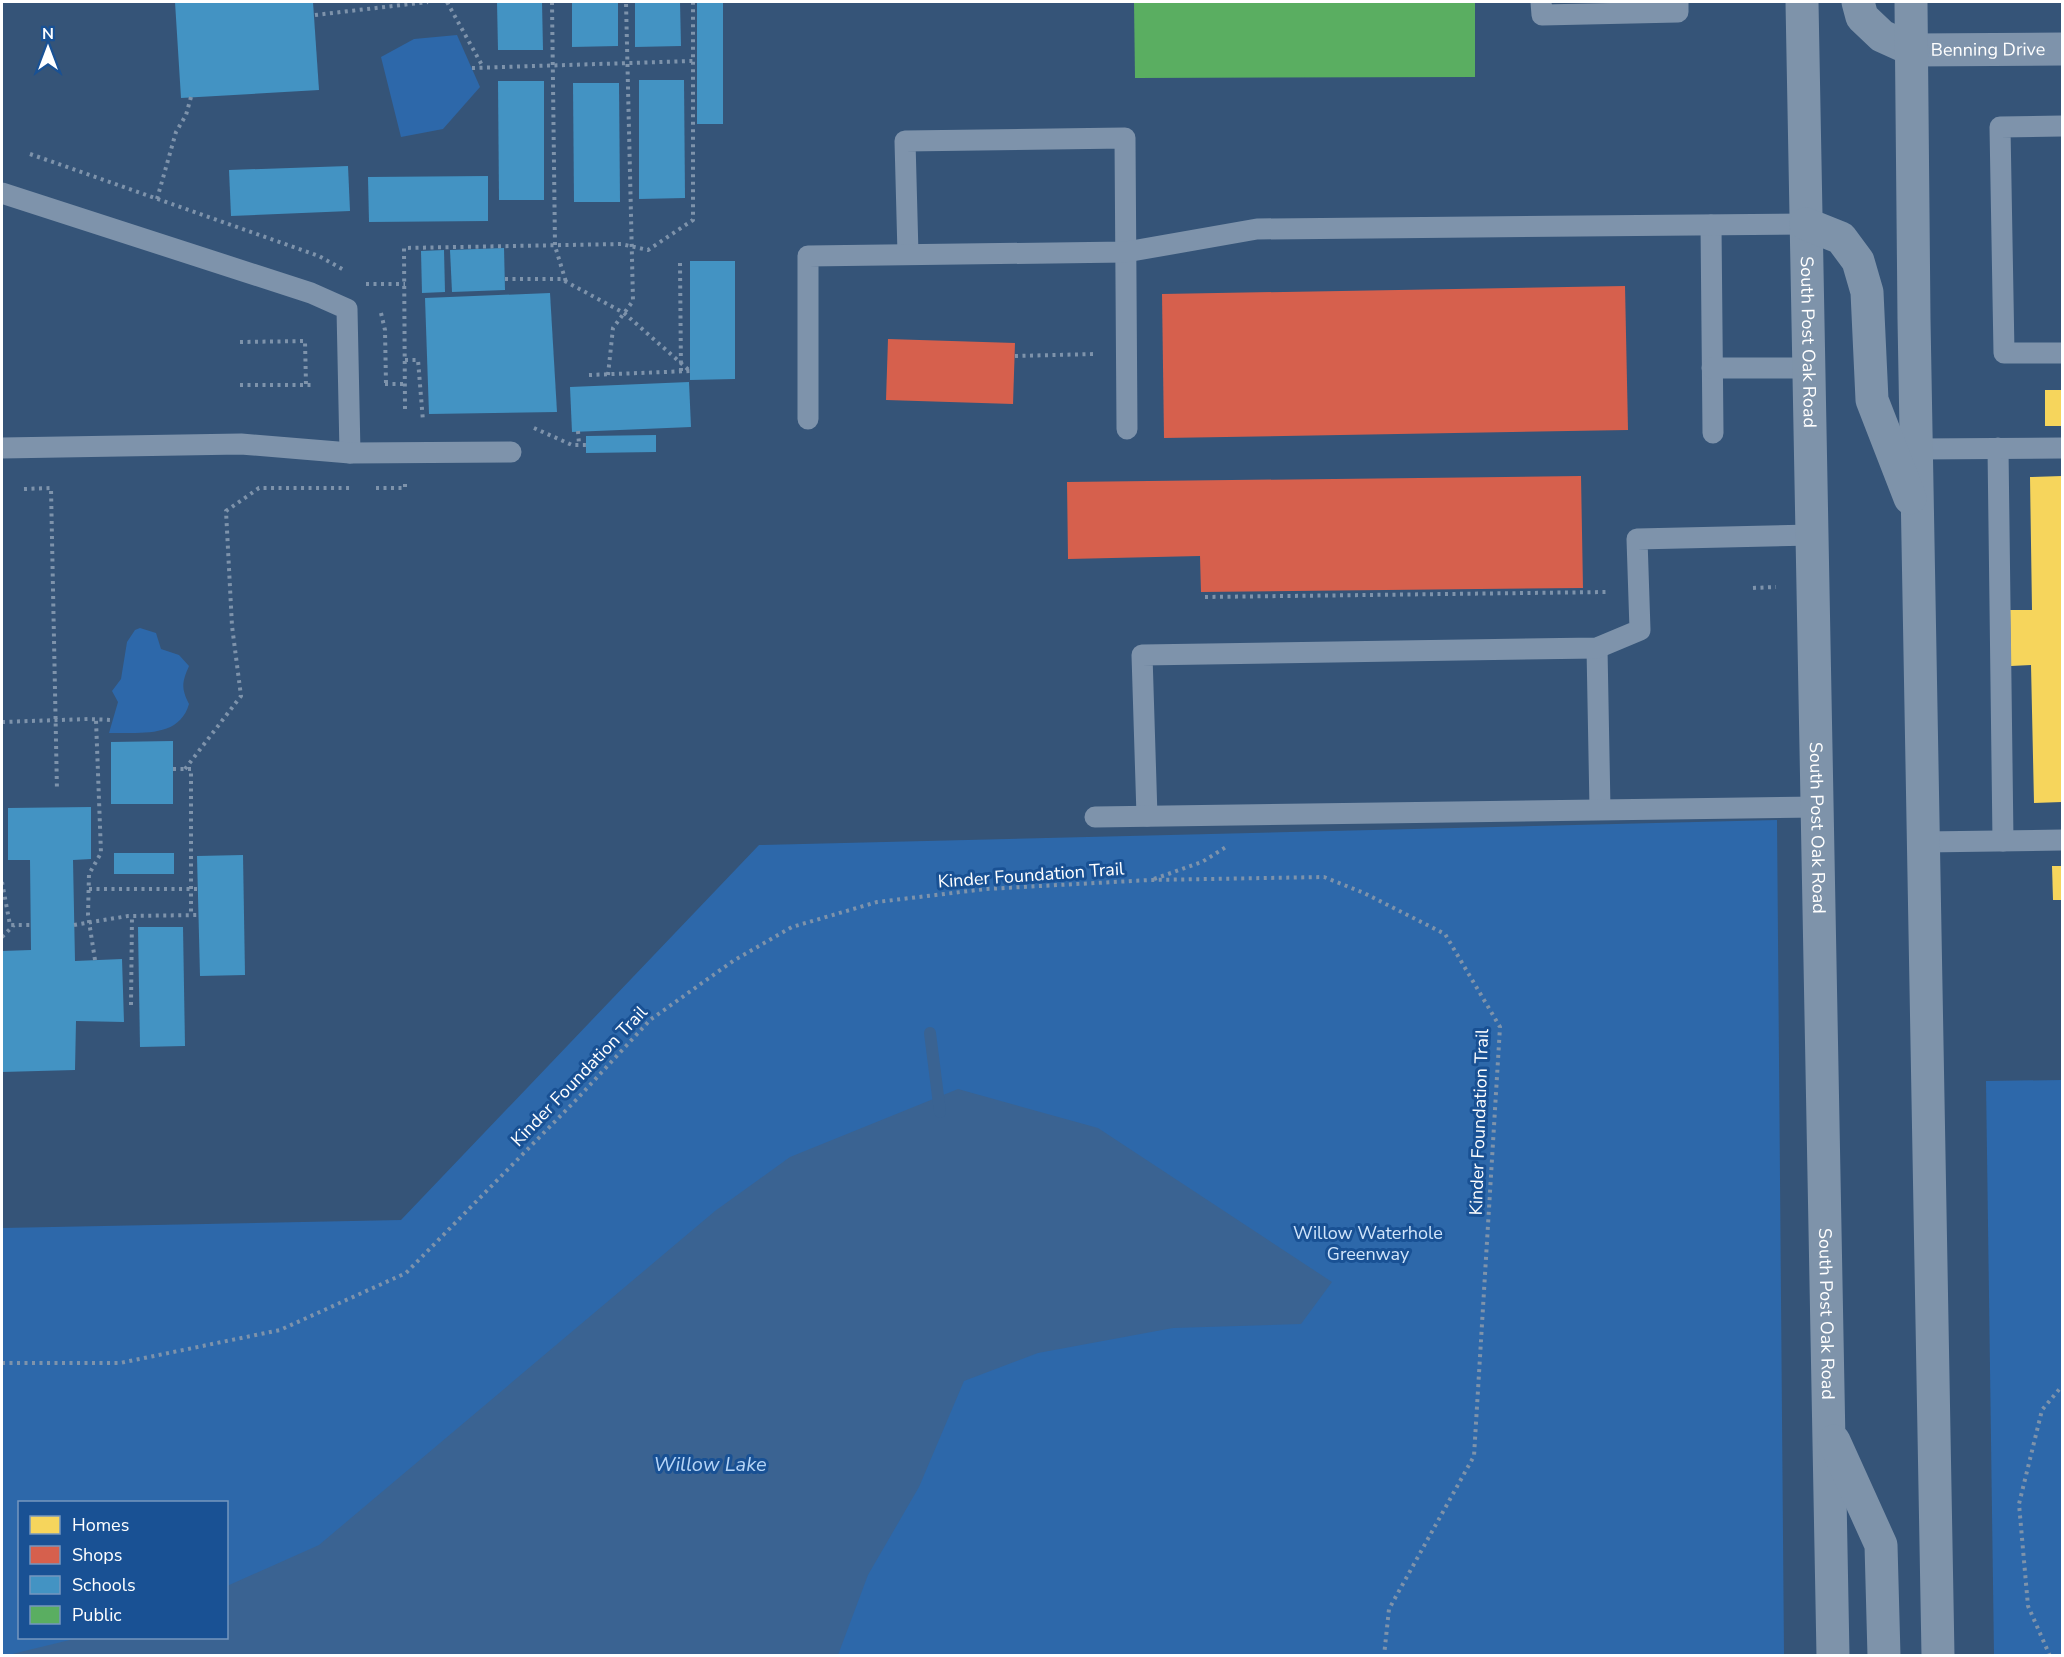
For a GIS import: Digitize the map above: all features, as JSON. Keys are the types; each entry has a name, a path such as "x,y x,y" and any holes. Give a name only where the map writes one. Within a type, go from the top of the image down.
{"highway":[{"name":"South Post Oak Road","path":"1802,2 1833,1656"},
{"path":"1858,2 1862,17 1882,36 1913,50"},
{"path":"1911,2 1938,1656"},
{"path":"1806,224 1841,238 1858,261 1867,292 1872,400 1918,520"},
{"path":"1828,1429 1881,1545 1884,1656"}],"street":[{"name":"Benning Drive","path":"1913,50 2062,49"}],"lane":[{"path":"1541,2 1542,15 1678,12 1678,2"},
{"path":"2062,126 2000,127 2004,353 2062,352"},
{"path":"908,254 905,141 1125,138 1128,429"},
{"path":"2,193 311,293 346,309 350,453"},
{"path":"807,419 808,256 1126,252 1257,229 1806,224"},
{"path":"1711,225 1713,433"},
{"path":"1712,368 1808,368"},
{"path":"2,448 241,444 350,453 511,452"},
{"path":"1998,448 2003,841"},
{"path":"1917,449 2062,448"},
{"path":"1147,816 1142,655 1597,648 1640,630 1637,539 1811,535"},
{"path":"1597,648 1600,809"},
{"path":"1095,817 1817,807"},
{"path":"1924,842 2062,840"}],"path":[{"path":"315,15 428,2"},
{"path":"447,2 483,67"},
{"path":"552,2 555,246 566,282"},
{"path":"608,375 613,328 633,301 626,2"},
{"path":"405,409 404,248 621,244 648,250 693,220 693,2"},
{"path":"472,68 693,61"},
{"path":"157,199 176,132 186,115 191,97"},
{"path":"680,263 681,372"},
{"path":"505,279 561,279 624,314 690,371 589,375"},
{"path":"363,284 405,284"},
{"path":"240,342 305,341 306,385"},
{"path":"1015,356 1127,353"},
{"path":"405,360 418,360 423,425"},
{"path":"381,384 405,384"},
{"path":"240,385 314,385"},
{"path":"526,423 572,445 586,445"},
{"path":"578,432 579,444"},
{"path":"372,488 405,488 405,479"},
{"path":"24,489 51,488 57,791"},
{"path":"185,769 241,696 232,626 226,511 259,488 360,488"},
{"path":"1753,588 1783,587"},
{"path":"1204,597 1610,592"},
{"path":"95,960 89,923 89,874 101,854 96,720"},
{"path":"2,722 113,720"},
{"path":"173,769 191,769 191,915"},
{"path":"1150,880 1202,862 1225,849 1233,833 1236,815"},
{"name":"Kinder Foundation Trail","path":"2,1363 120,1363 280,1330 406,1273 651,1020 733,961 792,927 877,902 986,889 1150,880 1324,877 1364,893 1444,933 1500,1027 1474,1456 1389,1609 1384,1656"},
{"path":"2,882 10,925 30,925"},
{"path":"89,889 198,889"},
{"path":"74,925 132,916 198,915"},
{"path":"131,1005 132,916"},
{"path":"2,937 14,925"},
{"path":"2050,1656 2028,1606 2019,1504 2042,1410 2062,1386"}],"green space":[{"path":"457,35 480,87 443,129 401,137 381,57 414,39"},
{"path":"140,628 156,633 161,649 179,655 189,666 183,685 189,704 184,715 167,728 145,733 109,733 118,702 112,691 121,679 127,642 135,630"},
{"name":"Willow Waterhole Greenway","path":"1777,820 1784,1655 2,1655 2,1228 401,1220 759,845"},
{"path":"2062,1080 2062,1655 1994,1655 1986,1081"}],"water":[{"name":"Willow Lake","path":"958,1089 1098,1128 1332,1282 1301,1324 1173,1328 1038,1353 964,1381 919,1487 868,1575 838,1655 8,1655 74,1639 228,1639 228,1586 319,1545 715,1211 790,1157"}],"building: Homes":[{"path":"2045,390 2062,390 2062,426 2045,426"},
{"path":"2062,476 2062,802 2034,803 2031,665 2011,666 2010,610 2032,610 2030,477"},
{"path":"2052,866 2062,866 2062,900 2053,900"}],"building: Shops":[{"path":"1625,286 1628,430 1164,438 1162,294"},
{"path":"888,339 1015,343 1013,404 886,400"},
{"path":"1581,476 1583,588 1201,592 1200,556 1068,559 1067,482"}],"building: Schools":[{"path":"175,2 313,2 319,90 181,98"},
{"path":"497,2 542,2 543,50 498,50"},
{"path":"572,2 618,2 618,46 572,47"},
{"path":"635,2 680,2 681,46 635,47"},
{"path":"697,2 723,2 723,124 697,124"},
{"path":"639,80 684,80 685,198 639,199"},
{"path":"498,81 544,81 544,200 499,200"},
{"path":"573,83 619,83 620,202 574,202"},
{"path":"348,166 350,211 231,216 229,170"},
{"path":"488,176 488,221 369,222 368,177"},
{"path":"504,248 505,290 452,292 450,250"},
{"path":"444,250 445,292 422,293 421,251"},
{"path":"690,261 735,261 735,379 690,380"},
{"path":"550,293 557,412 429,414 425,298"},
{"path":"689,382 691,427 572,432 570,387"},
{"path":"656,435 656,452 586,453 586,436"},
{"path":"173,741 173,804 111,804 111,742"},
{"path":"91,807 91,859 73,860 75,961 122,959 124,1022 76,1021 75,1070 2,1072 2,951 31,950 30,860 8,860 8,808"},
{"path":"114,853 174,853 174,874 114,874"},
{"path":"243,855 245,975 200,976 197,856"},
{"path":"138,927 183,927 185,1046 140,1047"}],"building: Public":[{"path":"1134,2 1475,2 1475,77 1135,78"}],"waterway":[{"path":"930,1033 940,1112"}]}
